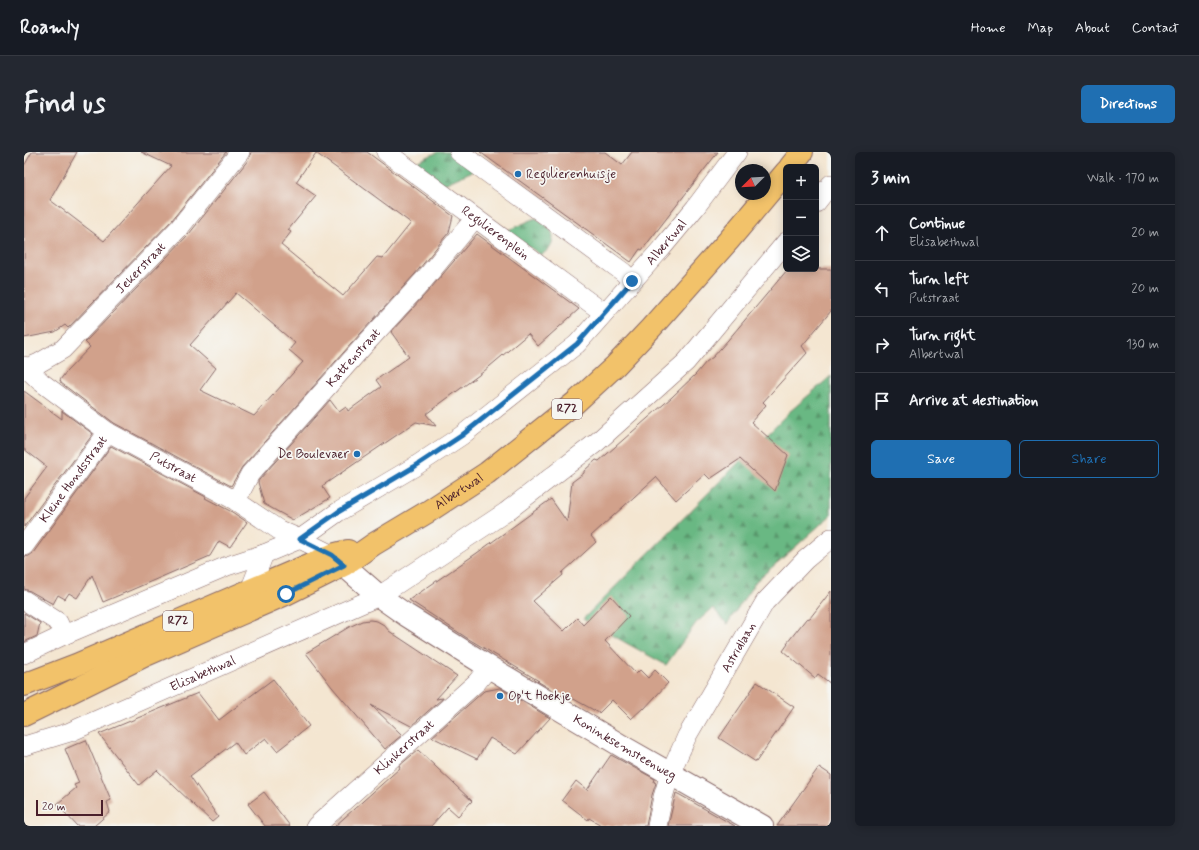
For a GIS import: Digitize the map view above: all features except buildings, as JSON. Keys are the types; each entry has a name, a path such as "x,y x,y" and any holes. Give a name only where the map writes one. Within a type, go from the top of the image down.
{"main road":[{"path":"792,164 802,152"},
{"name":"Albertwal","path":"338,560 374,544 429,512 487,473 576,402 615,366 651,328 729,240 783,176"},
{"path":"24,715 146,655 286,594 338,560"},
{"name":"R72","path":"24,685 76,665 250,590 338,560"}],"street":[{"name":"Jekerstraat","path":"26,367 39,363 63,349 180,227 240,152"},
{"name":"Regulierenplein","path":"386,152 604,313"},
{"path":"459,152 623,272 632,281"},
{"name":"Albertwal","path":"300,539 338,512 414,467 461,436 577,344 661,249 690,214 737,152"},
{"path":"818,200 831,184"},
{"name":"Kattenstraat","path":"236,501 250,474 423,281 475,218"},
{"path":"379,596 506,512 597,442 686,362 783,246"},
{"name":"Putstraat","path":"26,367 41,382 108,432 236,501 279,530 300,539 338,560"},
{"name":"Kleine Hondsstraat","path":"24,546 108,432"},
{"name":"Astridlaan","path":"657,826 663,796 670,774 687,736 765,602 806,560 831,538"},
{"path":"24,654 64,635 227,566 264,554 300,539"},
{"path":"250,590 264,554"},
{"name":"Koninksemsteenweg","path":"338,560 379,596 406,615 489,667 670,774 762,826"},
{"name":"Elisabethwal","path":"24,746 70,732 379,596"},
{"path":"24,600 58,622 64,635"},
{"name":"Klinkerstraat","path":"316,826 477,682 489,667"}],"green space":[{"path":"438,152 449,152 475,170 442,185 414,163"},
{"path":"536,218 548,227 553,236 550,247 541,255 506,231"},
{"path":"831,376 831,515 756,581 727,624 713,608 696,623 666,665 583,619 788,413"}],"place":[{"name":"Regulierenhuisje","path":"518,174"},
{"name":"De Boulevaer","path":"357,454"},
{"name":"Op't Hoekje","path":"500,696"}],"route":[{"path":"286,594 344,565 332,555 300,539 338,512 414,467 461,436 577,344 632,281"}]}
